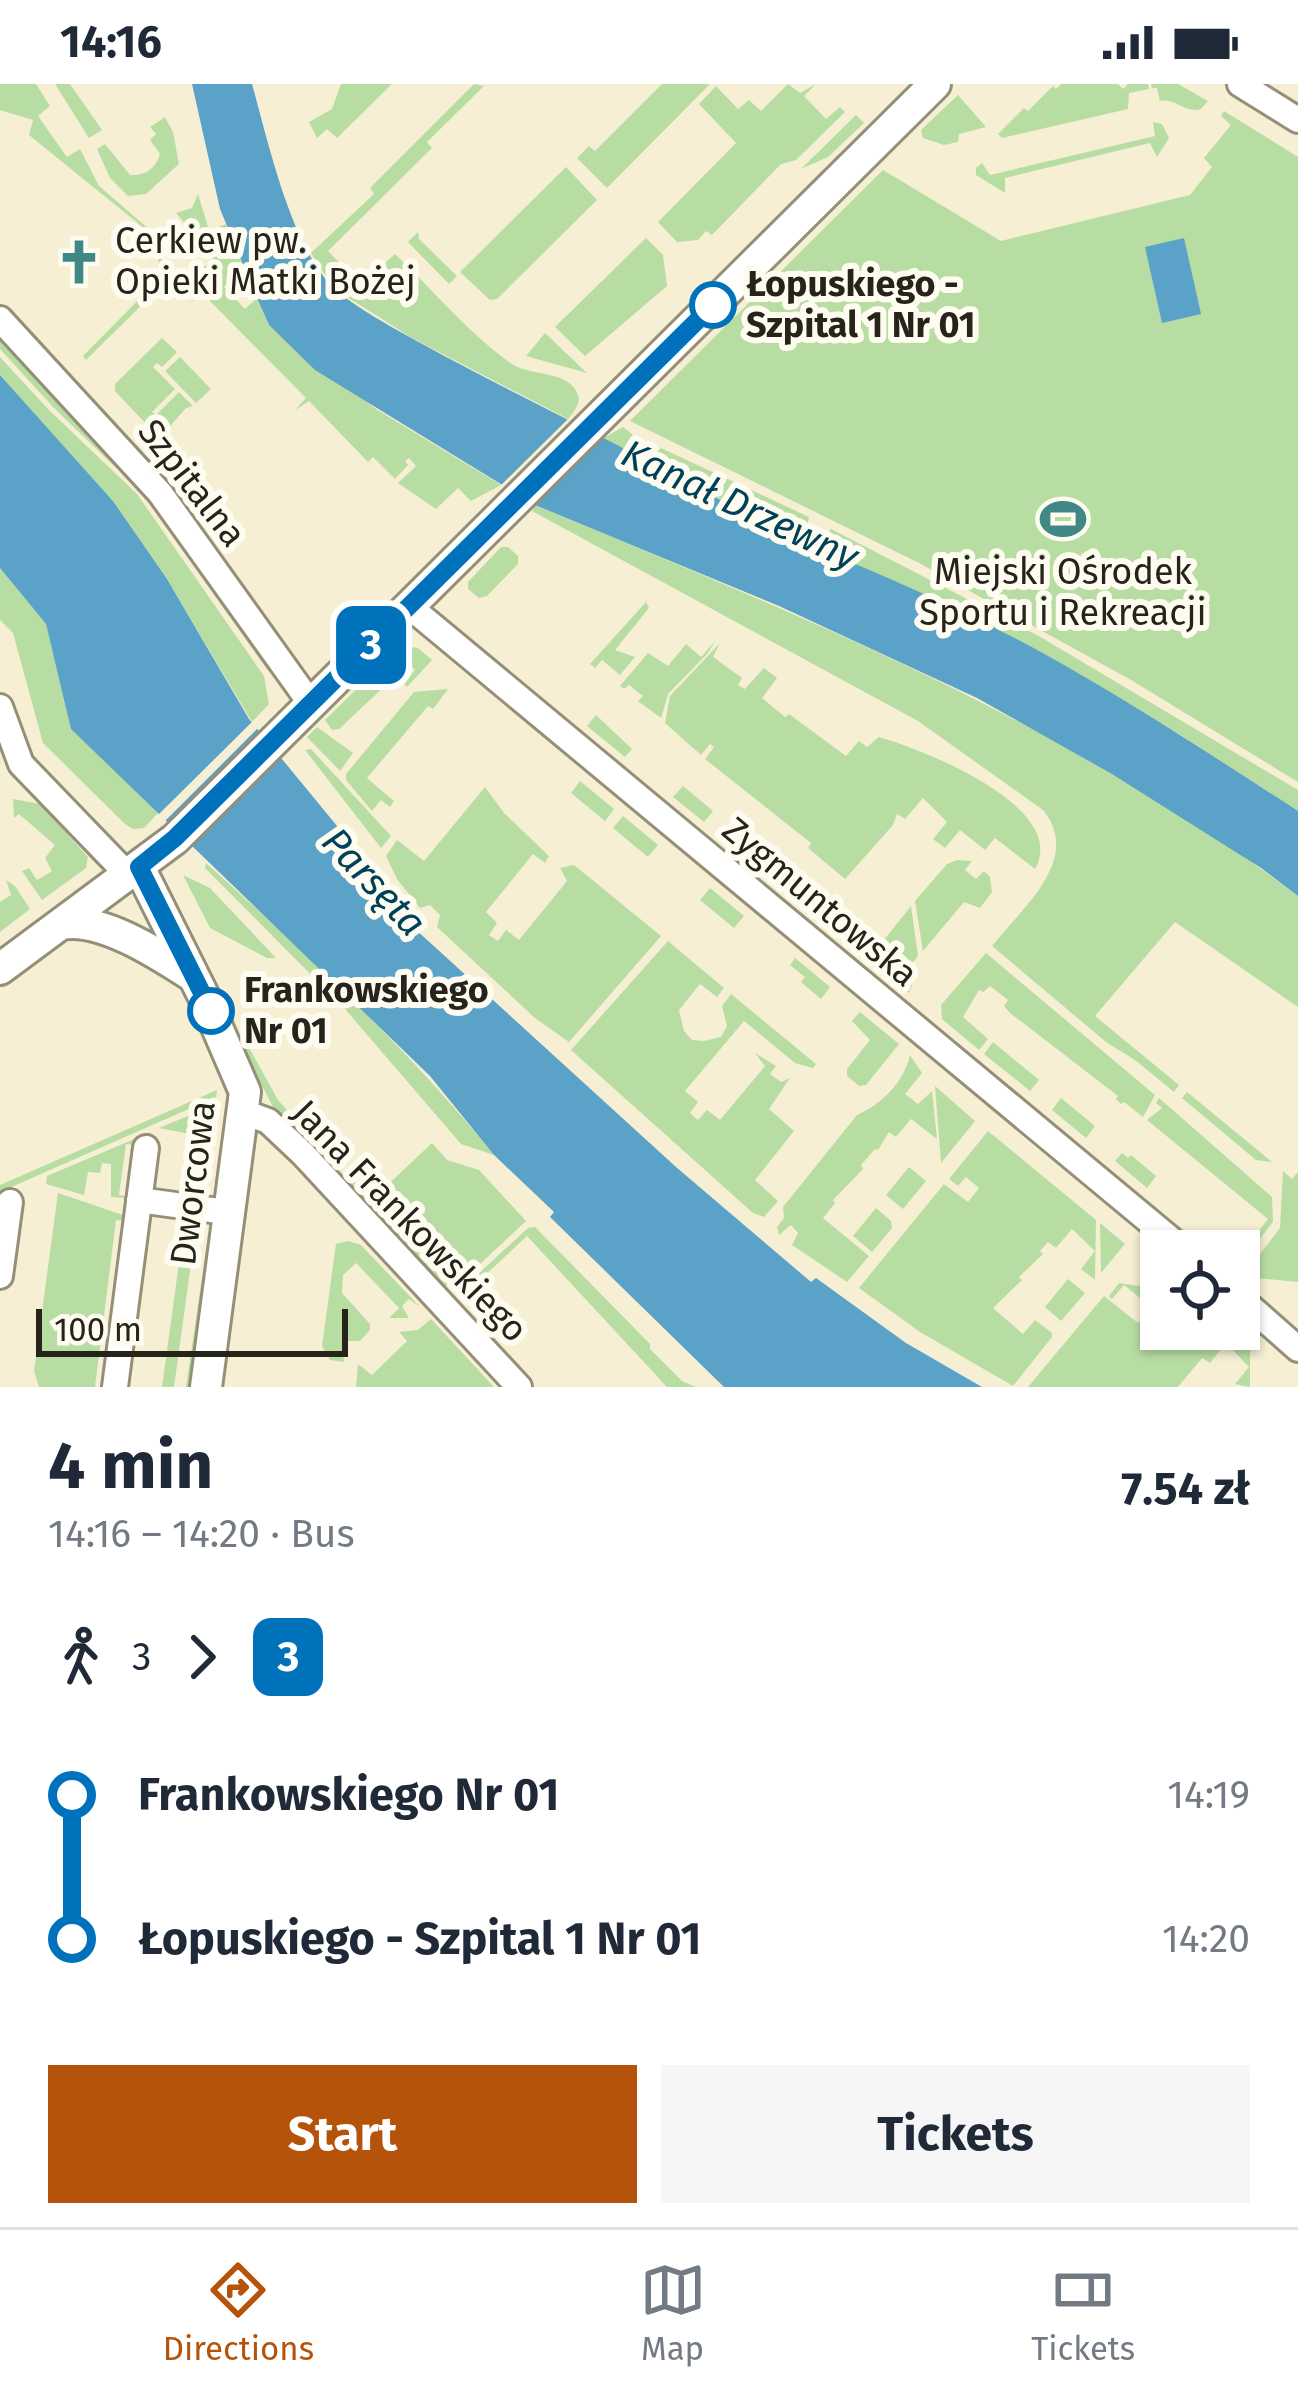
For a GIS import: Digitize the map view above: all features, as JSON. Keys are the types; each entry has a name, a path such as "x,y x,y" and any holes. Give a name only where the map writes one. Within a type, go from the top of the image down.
{"street":[{"path":"0,969 175,838 934,84"},
{"path":"1240,84 1298,120"},
{"name":"Szpitalna","path":"0,319 160,493 311,704"},
{"name":"Zygmuntowska","path":"410,608 1160,1230"},
{"path":"0,707 21,764 134,871"},
{"name":"Dworcowa","path":"134,871 194,977 242,1081 244,1112 206,1387"},
{"path":"61,924 95,924 194,977"},
{"name":"Jana Frankowskiego","path":"244,1112 268,1121 303,1154 519,1387"},
{"path":"115,1387 146,1148"},
{"path":"139,1200 219,1210"},
{"path":"1,1259 10,1202"},
{"path":"1260,1316 1298,1349"}],"green space":[{"path":"0,84 36,84 50,106 38,116 67,157 80,149 99,186 157,236 167,280 86,360 83,356 161,277 155,237 29,135 33,120 0,110"},
{"path":"55,84 70,84 102,130 89,138"},
{"path":"341,84 392,84 337,138 327,129 317,138 309,122 332,109"},
{"path":"474,84 484,86 427,142 432,148 328,251 361,285 395,254 466,326 512,364 558,377 574,387 578,402 568,419 412,338 333,288 311,253 374,194 370,188"},
{"path":"662,84 710,84 607,188 577,158 589,146 595,151"},
{"path":"788,84 800,93 816,84 804,96 826,119 840,107 845,112 796,160 781,164 712,235 706,231 698,240 677,242 658,222 736,143 699,104 716,86 738,109 749,100 761,111"},
{"path":"1061,84 1118,84 1123,89 1128,84 1148,84 1149,89 1129,93 1128,109 1002,138 998,134 1024,108 1028,111"},
{"path":"1151,84 1178,84 1208,101 1196,110 1160,101"},
{"path":"958,95 986,127 959,134 958,142 944,145 923,138 921,130"},
{"name":"Miejski Ośrodek Sportu i Rekreacji","path":"1224,111 1298,157 1298,782 1131,680 919,563 630,421 883,170 1001,241 1190,195 1212,167 1204,158 1231,125 1221,116"},
{"path":"856,115 864,123 828,157 801,169"},
{"path":"165,117 179,164 146,194 128,196 110,178 97,149 105,144 130,175 145,172 160,154 150,140 156,134 150,127"},
{"path":"1153,122 1162,124 1169,138 1157,157 1150,143 1005,178 1005,193 976,175 982,163 990,175 1155,136"},
{"path":"566,167 597,200 497,299 490,300 460,272"},
{"path":"198,194 209,230 226,224 244,267 224,287 245,309 257,298 269,325 376,409 501,485 471,501 458,488 436,509 398,483 416,466 409,458 395,479 373,457 368,462 309,401 295,410 306,398 203,294 190,303 214,280 203,268 214,257 203,246 192,256 175,237 187,226 176,213 192,208"},
{"path":"418,232 419,239 457,276 449,284 408,242"},
{"path":"646,238 663,255 667,286 585,356 555,327"},
{"path":"0,333 154,500 274,669 269,672 141,492 0,349"},
{"path":"545,333 587,373 526,356"},
{"path":"162,338 177,352 162,367 157,363 153,367 175,389 152,412 156,415 179,392 193,406 164,433 154,423 149,427 115,391 115,384"},
{"path":"0,357 137,494 264,676 269,704 252,722 167,579 113,501 0,375"},
{"path":"180,357 211,389 196,403 165,371"},
{"path":"623,427 656,453 661,448 809,517 805,537 746,514 660,465 600,440"},
{"path":"535,505 929,677 1119,777 1210,834 1298,896 1298,1007 1175,922 1095,1016 1179,1085 1174,1092 992,946 1032,899 1052,865 1054,828 1043,810 918,721 532,511"},
{"path":"831,529 1037,635 1298,790 1298,811 1179,734 844,558 845,552 822,543"},
{"path":"501,547 518,556 518,564 487,596 479,598 468,589 468,582"},
{"path":"0,568 46,624 72,729 158,813 144,828 125,824 43,743 13,633 0,620"},
{"path":"646,602 649,608 615,650 635,657 620,675 602,660 595,668 590,664"},
{"path":"716,640 707,654 668,694 661,718 638,701 643,696 629,685 620,686 648,653 668,666 686,644 701,657"},
{"path":"720,643 713,657 742,678 738,685 745,689 764,668 777,678 762,698 846,756 859,741 867,747 879,737 957,768 1013,803 1032,824 1040,846 1035,869 995,838 985,850 960,830 945,848 933,839 947,822 923,798 905,819 897,814 893,825 845,879 808,848 811,843 705,759 714,747 710,744 701,755 665,723 670,696"},
{"path":"406,646 418,648 432,660 407,687 404,684 415,670 406,661"},
{"path":"373,673 387,678 387,684 339,729 332,730 325,720"},
{"path":"448,689 367,778 394,801 390,807 381,800 372,811 346,774 414,692"},
{"path":"596,715 632,749 625,757 587,726"},
{"path":"317,727 353,753 340,771 307,737"},
{"path":"311,749 391,836 381,848 305,750"},
{"path":"580,781 614,809 605,821 571,793"},
{"path":"683,786 713,811 704,822 673,797"},
{"path":"485,787 504,813 549,856 545,863 533,854 486,912 497,923 489,935 498,941 506,930 519,940 567,881 560,868 574,865 661,936 569,1042 535,1018 437,927 440,915 430,905 420,908 386,856 397,840 424,861"},
{"path":"13,799 40,804 88,857 86,868 42,900 22,871 29,868 37,880 52,871 45,858 55,845 19,814 14,818"},
{"path":"623,816 658,845 648,857 613,828"},
{"path":"972,861 965,870 976,879 984,871 992,892 980,908 964,902 923,951 915,901 947,864"},
{"path":"206,863 356,1003 494,1155 461,1144 345,1009 205,868"},
{"path":"183,875 210,888 276,958 267,958 210,928"},
{"path":"6,880 30,909 0,932 0,902 11,895"},
{"path":"710,888 744,916 734,928 700,900"},
{"path":"911,906 918,956 905,972 913,983 909,993 868,960"},
{"path":"668,941 724,988 717,997 700,984 679,1010 684,1031 692,1040 721,1037 727,1026 722,1006 731,994 816,1064 813,1068 795,1063 744,1021 685,1091 698,1102 690,1113 698,1120 707,1110 720,1120 765,1066 755,1053 776,1066 770,1074 781,1082 790,1078 769,1109 794,1131 755,1180 778,1201 764,1217 753,1213 571,1050"},
{"path":"986,953 1155,1095 1143,1117 1010,1013 1004,1006 1008,1000 990,986 979,990 963,1017 988,1039 979,1050 942,1019 941,1005"},
{"path":"795,958 830,987 821,999 790,965"},
{"path":"860,1012 899,1044 866,1085 859,1086 847,1076 847,1069 870,1040 852,1021"},
{"path":"246,1042 278,1100 324,1152 321,1160 273,1107 241,1045"},
{"path":"993,1042 1039,1080 1030,1091 984,1054"},
{"path":"910,1055 922,1073 905,1094 918,1104 932,1091 937,1139 911,1119 896,1137 889,1132 833,1200 823,1218 869,1256 847,1282 792,1245 798,1233 791,1225 779,1235 777,1227 784,1218 783,1207 857,1115 891,1091"},
{"path":"935,1086 975,1121 941,1163"},
{"path":"217,1090 216,1097 0,1192 0,1185"},
{"path":"1187,1092 1272,1162 1256,1160 1182,1098"},
{"path":"1061,1098 1095,1126 1086,1138 1052,1110"},
{"path":"1159,1098 1272,1197 1273,1222 1260,1239 1259,1230 1268,1219 1147,1120 1162,1108 1156,1103"},
{"path":"205,1109 210,1114 200,1200 182,1198 190,1134 159,1128"},
{"path":"988,1131 1096,1220 1095,1280 1081,1269 1095,1251 1072,1229 1056,1248 1048,1242 1040,1251 1043,1254 1019,1277 1022,1280 993,1308 1023,1334 1035,1320 1052,1333 1013,1386 920,1332 859,1288 944,1184 968,1202 979,1188 966,1177 958,1186 949,1179"},
{"path":"151,1132 152,1147 126,1144 119,1195 131,1197 125,1202 111,1197 111,1164 102,1163 100,1173 88,1172 84,1195 46,1184 47,1176"},
{"path":"432,1143 447,1160 479,1170 526,1221 464,1279 379,1193"},
{"path":"1122,1153 1156,1176 1147,1188 1115,1161"},
{"path":"909,1167 926,1181 903,1209 886,1195"},
{"path":"1283,1171 1292,1179 1298,1172 1298,1282 1260,1278 1260,1254 1280,1228"},
{"path":"347,1174 447,1280 446,1294 338,1175"},
{"path":"58,1193 126,1216 126,1221 116,1220 95,1387 39,1387 34,1371"},
{"path":"876,1208 892,1228 872,1252 853,1236"},
{"path":"211,1216 194,1387 186,1387"},
{"path":"1100,1223 1125,1244 1101,1273"},
{"path":"184,1226 195,1234 174,1387 162,1387"},
{"path":"535,1227 682,1381 696,1387 667,1387 527,1236 462,1297 463,1288 528,1228"},
{"path":"336,1244 361,1245 420,1307 409,1299 402,1306 409,1318 389,1318 399,1308 356,1263 343,1275 342,1293 370,1324 370,1330 360,1341 342,1341 344,1362 330,1360 322,1346"},
{"path":"1068,1279 1085,1293 1061,1321 1045,1307"},
{"path":"1119,1283 1140,1286 1140,1298 1124,1285 1112,1299 1109,1296"},
{"path":"1104,1296 1138,1323 1140,1350 1220,1350 1210,1363 1202,1358 1178,1387 1028,1387"},
{"path":"431,1319 494,1387 356,1387 358,1364 372,1375 407,1341 399,1332 418,1330"},
{"path":"1233,1350 1250,1350 1250,1387 1235,1384 1249,1367"}],"water":[{"path":"192,84 252,84 293,220 319,270 345,297 452,360 710,494 746,514 745,519 967,614 1170,729 1298,811 1298,896 1112,774 977,698 779,606 535,505 315,370 269,325 257,298 220,209"},
{"path":"1184,238 1201,314 1162,323 1145,247"},
{"name":"Parsęta","path":"0,375 113,501 167,579 249,719 370,866 414,928 676,1167 811,1282 816,1278 906,1343 982,1387 724,1387 550,1217 554,1212 494,1155 430,1076 71,729 46,624 0,568"}],"pier":[{"path":"568,419 601,439 533,507 499,487"},
{"path":"254,720 259,727 163,823 159,821 156,817"}],"bus line":[{"name":"3","path":"211,1011 139,867 175,838 713,305"}],"place":[{"name":"Cerkiew pw. Opieki Matki Bożej","path":"79,262"},
{"name":"Łopuskiego - Szpital 1 Nr 01","path":"713,305"},
{"name":"Miejski Ośrodek Sportu i Rekreacji","path":"1063,519"},
{"name":"Frankowskiego Nr 01","path":"211,1011"}],"water label":[{"name":"Kanał Drzewny","path":"740,505"}]}
